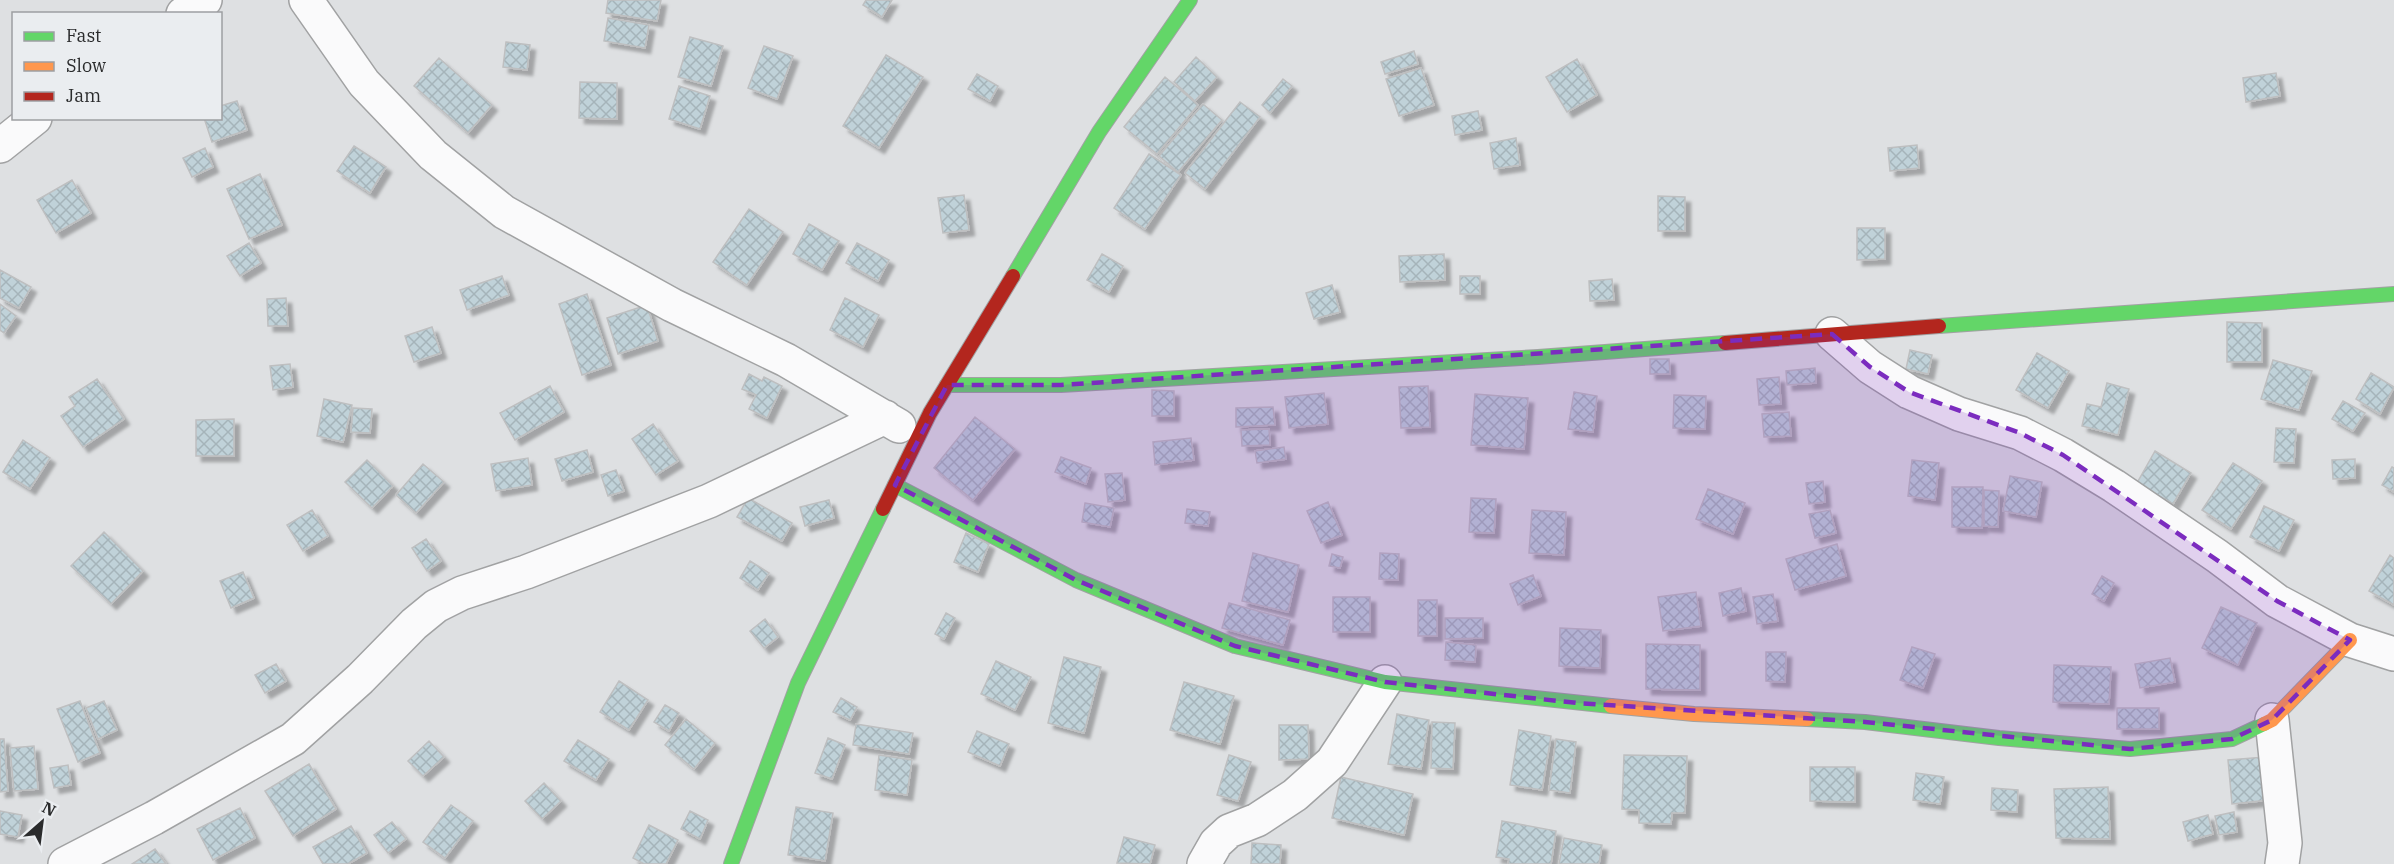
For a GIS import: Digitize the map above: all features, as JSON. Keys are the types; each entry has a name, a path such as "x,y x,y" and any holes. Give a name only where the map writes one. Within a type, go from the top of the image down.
{"street":[{"path":"186,12 205,0"},
{"path":"306,0 364,82 433,155 504,212 672,305 786,360 919,438"},
{"path":"731,864 798,683 947,385 1099,132 1190,0"},
{"path":"0,146 32,120"},
{"path":"947,385 1061,385 1538,357 2394,294"},
{"path":"1832,334 1870,367 1909,392 1959,414 2020,433 2063,455 2179,531 2277,601 2350,640 2394,654"},
{"path":"65,864 154,818 293,739 360,679 414,624 436,606 462,593 526,572 709,501 885,417"},
{"path":"895,485 1076,580 1235,646 1385,682 1694,714 1865,722 1999,738 2130,749 2232,739 2272,720 2350,640"},
{"path":"1204,864 1216,843 1230,831 1257,820 1295,795 1332,762 1385,682"},
{"path":"2272,720 2285,843 2282,864"}],"highlighted area":[{"path":"1832,334 1870,367 1909,392 2020,433 2063,455 2277,601 2350,640 2272,720 2232,739 2130,749 1865,722 1577,703 1385,682 1235,646 1076,580 895,485 947,385 1061,385"}],"building":[{"path":"608,0 661,0 657,21 606,13"},
{"path":"866,0 892,0 882,17 863,5"},
{"path":"608,18 649,25 645,48 604,41"},
{"path":"690,37 723,46 711,86 678,77"},
{"path":"506,42 530,45 527,70 503,67"},
{"path":"764,46 793,56 777,99 748,88"},
{"path":"1414,51 1418,64 1385,74 1381,62"},
{"path":"886,55 923,77 879,148 843,126"},
{"path":"1196,57 1217,77 1195,101 1174,82"},
{"path":"439,58 492,105 468,133 414,86"},
{"path":"1577,59 1597,95 1567,112 1546,77"},
{"path":"1421,68 1434,105 1399,116 1386,79"},
{"path":"2276,73 2280,96 2246,102 2243,78"},
{"path":"977,74 998,86 990,101 968,89"},
{"path":"1165,77 1198,105 1157,154 1124,127"},
{"path":"1283,79 1292,86 1270,113 1262,105"},
{"path":"580,82 617,83 617,119 579,118"},
{"path":"679,86 710,96 700,129 669,119"},
{"path":"237,101 247,130 212,142 205,120 222,120 222,105"},
{"path":"1240,102 1260,117 1205,189 1185,173"},
{"path":"1203,104 1222,120 1178,172 1159,156"},
{"path":"1478,111 1482,130 1455,135 1452,116"},
{"path":"1516,138 1520,165 1494,169 1490,143"},
{"path":"1917,145 1919,168 1890,171 1888,148"},
{"path":"354,146 386,167 370,193 337,171"},
{"path":"205,148 213,167 192,177 183,158"},
{"path":"1149,154 1181,175 1145,229 1114,208"},
{"path":"260,174 282,225 249,239 227,189"},
{"path":"72,180 91,213 56,233 37,200"},
{"path":"964,195 969,230 943,233 938,198"},
{"path":"1658,196 1685,197 1685,231 1658,231"},
{"path":"749,209 783,232 747,285 713,262"},
{"path":"809,224 839,241 822,270 793,254"},
{"path":"1857,228 1885,228 1885,259 1857,260"},
{"path":"249,243 261,263 240,276 227,256"},
{"path":"857,243 889,260 878,281 846,263"},
{"path":"1102,254 1123,266 1109,292 1087,280"},
{"path":"1444,254 1445,280 1400,282 1399,256"},
{"path":"0,270 31,287 19,308 0,298"},
{"path":"502,276 509,295 467,310 460,290"},
{"path":"1460,276 1480,276 1480,294 1460,294"},
{"path":"1612,279 1614,300 1590,301 1589,281"},
{"path":"1332,285 1340,312 1314,319 1306,293"},
{"path":"587,294 611,365 582,375 559,304"},
{"path":"286,298 288,326 268,326 267,299"},
{"path":"845,298 879,315 863,347 830,330"},
{"path":"0,304 16,316 4,333 0,330"},
{"path":"647,305 658,341 618,354 607,318"},
{"path":"2227,322 2262,323 2262,362 2227,362"},
{"path":"432,327 441,353 414,362 405,336"},
{"path":"1910,350 1932,355 1928,374 1906,369"},
{"path":"2037,353 2069,371 2048,408 2016,390"},
{"path":"1650,359 1669,359 1670,374 1650,374"},
{"path":"2273,360 2312,371 2299,410 2261,399"},
{"path":"290,364 293,387 273,390 270,366"},
{"path":"1815,368 1816,383 1787,385 1786,371"},
{"path":"2371,373 2394,387 2380,414 2356,399"},
{"path":"749,374 762,381 764,377 782,386 767,418 749,409 756,395 742,389"},
{"path":"1779,377 1781,404 1759,405 1757,379"},
{"path":"97,379 124,419 83,447 61,416 75,406 69,397"},
{"path":"2107,383 2129,389 2118,435 2082,426 2087,404 2101,407"},
{"path":"550,386 564,412 515,440 500,413"},
{"path":"1428,386 1430,427 1401,428 1399,387"},
{"path":"1152,390 1174,391 1174,416 1152,416"},
{"path":"1574,392 1597,396 1593,432 1568,429"},
{"path":"1324,393 1328,424 1289,428 1285,397"},
{"path":"1475,394 1528,398 1524,449 1471,445"},
{"path":"1674,395 1706,396 1705,429 1673,428"},
{"path":"324,399 352,405 343,442 317,436"},
{"path":"2343,401 2365,413 2353,431 2332,419"},
{"path":"1273,407 1275,425 1236,427 1236,408"},
{"path":"353,408 372,409 370,433 351,432"},
{"path":"1789,412 1791,436 1764,437 1762,414"},
{"path":"975,417 1015,449 973,500 934,468"},
{"path":"234,419 234,456 196,456 196,420"},
{"path":"653,424 678,461 656,475 632,439"},
{"path":"2276,428 2296,429 2294,463 2274,462"},
{"path":"1269,429 1270,445 1242,446 1241,430"},
{"path":"1191,438 1194,460 1155,465 1153,442"},
{"path":"23,440 50,458 30,489 3,472"},
{"path":"1284,447 1286,459 1257,463 1255,451"},
{"path":"587,450 593,472 562,481 555,459"},
{"path":"2155,451 2191,473 2173,504 2137,483"},
{"path":"1061,457 1091,468 1086,484 1055,472"},
{"path":"528,458 532,485 496,491 491,464"},
{"path":"2355,459 2355,478 2333,479 2332,460"},
{"path":"367,460 393,486 372,508 345,482"},
{"path":"1912,460 1939,463 1935,500 1908,496"},
{"path":"2233,463 2262,481 2231,529 2202,510"},
{"path":"423,464 444,482 416,513 396,495"},
{"path":"2392,467 2394,468 2394,492 2382,485"},
{"path":"616,470 624,491 608,496 601,475"},
{"path":"1122,473 1125,500 1108,502 1105,474"},
{"path":"2010,476 2042,482 2036,517 2003,511"},
{"path":"1823,481 1825,502 1809,504 1806,483"},
{"path":"1952,487 1983,487 1982,528 1952,527"},
{"path":"1708,489 1745,503 1733,534 1696,519"},
{"path":"1984,490 1999,491 1998,527 1984,526"},
{"path":"748,498 792,523 782,541 737,517"},
{"path":"1471,498 1496,499 1494,533 1469,532"},
{"path":"829,500 834,518 805,526 800,507"},
{"path":"1328,502 1342,535 1321,543 1307,511"},
{"path":"1085,503 1114,508 1110,527 1082,522"},
{"path":"2264,506 2294,520 2279,551 2250,537"},
{"path":"1187,509 1210,512 1208,526 1185,523"},
{"path":"312,510 328,536 303,551 287,525"},
{"path":"1532,510 1566,512 1564,555 1529,553"},
{"path":"1830,510 1836,533 1815,538 1809,514"},
{"path":"104,532 143,571 111,604 71,566"},
{"path":"966,533 989,544 978,572 954,562"},
{"path":"426,539 441,561 427,571 412,548"},
{"path":"1837,544 1846,576 1795,590 1786,559"},
{"path":"1253,553 1299,565 1288,612 1242,601"},
{"path":"1380,553 1399,554 1398,580 1379,579"},
{"path":"1332,554 1343,557 1340,568 1329,566"},
{"path":"2390,555 2394,558 2394,605 2369,591"},
{"path":"750,561 769,573 758,590 740,578"},
{"path":"243,572 254,598 231,608 220,581"},
{"path":"1533,575 1541,596 1518,605 1510,584"},
{"path":"2102,576 2114,583 2104,601 2092,594"},
{"path":"1741,588 1746,611 1723,616 1719,593"},
{"path":"1696,592 1701,626 1663,631 1658,597"},
{"path":"1773,594 1778,621 1757,624 1753,597"},
{"path":"1333,597 1370,597 1370,632 1333,632"},
{"path":"1418,600 1437,600 1437,636 1418,636"},
{"path":"1229,603 1290,620 1283,645 1222,628"},
{"path":"2221,607 2257,623 2238,665 2202,648"},
{"path":"946,613 955,618 944,639 935,634"},
{"path":"1445,618 1483,618 1483,638 1445,639"},
{"path":"765,619 778,637 764,648 750,631"},
{"path":"1560,628 1601,630 1600,668 1559,666"},
{"path":"1446,642 1476,645 1475,662 1445,660"},
{"path":"1646,644 1700,645 1700,690 1646,689"},
{"path":"1912,647 1935,654 1923,688 1900,680"},
{"path":"1766,652 1786,652 1785,682 1766,681"},
{"path":"1064,657 1101,667 1084,733 1048,723"},
{"path":"2170,658 2175,682 2140,688 2135,664"},
{"path":"996,661 1031,677 1015,710 981,694"},
{"path":"276,664 286,681 265,693 255,675"},
{"path":"2054,665 2111,667 2109,704 2053,702"},
{"path":"619,681 648,700 629,730 600,712"},
{"path":"1184,682 1234,696 1220,744 1170,730"},
{"path":"841,698 857,707 850,720 833,712"},
{"path":"80,701 100,753 78,762 57,709"},
{"path":"104,701 117,730 98,739 86,708"},
{"path":"665,705 679,713 669,731 654,722"},
{"path":"2117,708 2159,708 2159,729 2117,729"},
{"path":"1397,714 1429,720 1421,769 1388,764"},
{"path":"686,719 715,743 694,769 665,745"},
{"path":"1432,722 1455,723 1453,769 1431,768"},
{"path":"856,724 913,733 909,754 853,745"},
{"path":"1279,725 1308,725 1309,759 1279,760"},
{"path":"1519,730 1551,736 1542,790 1510,785"},
{"path":"977,731 1009,744 1000,766 968,752"},
{"path":"828,738 845,745 832,779 815,773"},
{"path":"0,739 4,739 8,791 0,792"},
{"path":"1556,739 1576,742 1570,793 1549,790"},
{"path":"578,740 609,759 596,780 564,761"},
{"path":"429,741 444,757 423,776 408,761"},
{"path":"34,746 38,789 14,791 10,748"},
{"path":"879,755 912,760 907,795 875,790"},
{"path":"1229,755 1251,762 1238,801 1217,795"},
{"path":"1624,755 1687,756 1685,813 1672,813 1671,824 1639,823 1639,810 1622,809"},
{"path":"2265,757 2269,800 2232,804 2228,760"},
{"path":"309,764 336,809 293,836 265,791"},
{"path":"68,765 71,785 54,788 50,768"},
{"path":"1810,767 1855,767 1855,802 1810,801"},
{"path":"1916,773 1944,777 1940,804 1913,800"},
{"path":"1341,777 1413,794 1404,835 1332,818"},
{"path":"544,783 561,801 542,819 525,801"},
{"path":"2108,787 2110,839 2056,838 2054,789"},
{"path":"1992,788 2018,790 2017,812 1991,810"},
{"path":"451,805 473,821 445,858 423,842"},
{"path":"796,807 833,813 825,861 788,855"},
{"path":"240,808 255,838 213,860 197,829"},
{"path":"0,811 22,815 18,837 0,834"},
{"path":"690,811 708,820 700,839 681,829"},
{"path":"2234,812 2237,832 2219,835 2215,816"},
{"path":"2208,815 2213,834 2188,841 2183,822"},
{"path":"1502,821 1556,831 1551,864 1508,864 1509,859 1496,857"},
{"path":"392,822 406,839 388,853 374,835"},
{"path":"649,825 678,840 666,864 644,864 633,858"},
{"path":"351,826 367,853 348,864 323,864 313,847"},
{"path":"1124,837 1155,845 1150,864 1117,863"},
{"path":"1564,838 1602,845 1599,864 1559,864"},
{"path":"1252,843 1281,845 1280,864 1251,864"},
{"path":"155,849 166,864 132,864"}],"traffic: fast":[{"path":"1013,276 1099,132 1190,0"},
{"path":"1939,326 2394,294"},
{"path":"947,385 1061,385 1538,357 1725,343"},
{"path":"895,485 1076,580 1235,646 1385,682 1611,706"},
{"path":"731,864 798,683 883,509"},
{"path":"1807,719 1865,722 1999,738 2130,749 2232,739 2264,724"}],"traffic: slow":[{"path":"2264,724 2272,720 2350,640"},
{"path":"1611,706 1694,714 1807,719"}],"traffic: jam":[{"path":"883,509 930,413 1013,276"},
{"path":"1725,343 1939,326"}]}
